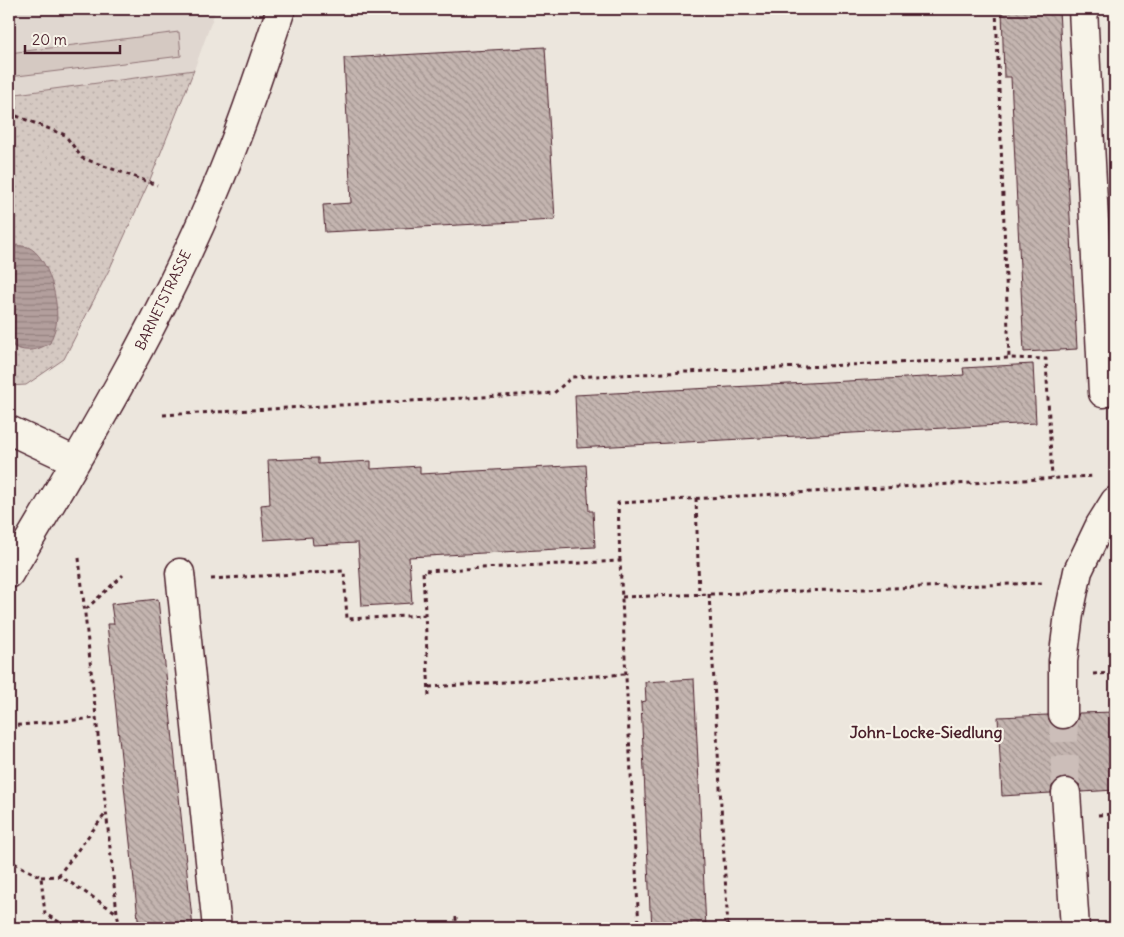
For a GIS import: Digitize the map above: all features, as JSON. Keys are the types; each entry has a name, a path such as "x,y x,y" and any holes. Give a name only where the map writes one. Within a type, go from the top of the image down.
{"street":[{"name":"BARNETSTRASSE","path":"9,574 130,368 212,197 260,73 281,9"},
{"path":"1083,9 1103,393"},
{"path":"9,430 75,462"},
{"path":"1063,714 1063,660 1069,614 1078,571 1100,525 1115,501"},
{"path":"180,573 217,928"},
{"path":"1066,793 1075,928"}],"path":[{"path":"996,9 1009,358"},
{"path":"9,113 65,135 82,158 157,186"},
{"path":"163,414 554,393 572,377 1009,358 1046,359 1052,478"},
{"path":"640,928 618,503 1094,476"},
{"path":"696,498 700,595"},
{"path":"78,558 120,928"},
{"path":"429,696 422,571 620,561"},
{"path":"209,579 344,571 347,619 425,615"},
{"path":"85,609 123,576"},
{"path":"622,597 1043,583"},
{"path":"709,594 728,928"},
{"path":"1089,675 1115,673"},
{"path":"429,687 626,674"},
{"path":"9,726 97,718"},
{"path":"57,876 106,812"},
{"path":"1094,815 1115,814"},
{"path":"14,863 41,877 60,876 117,913"},
{"path":"41,877 45,914 70,928"},
{"path":"456,917 456,928"}],"shaded area":[{"path":"9,9 216,9 194,70 149,182 110,268 64,359 26,385 9,386"},
{"path":"179,32 181,56 9,77 9,53"},
{"path":"194,70 149,182 110,268 64,359 26,385 9,386 9,95"},
{"path":"17,245 28,247 42,260 51,282 56,305 56,325 50,343 33,350 14,347 9,334 9,248"}],"building":[{"path":"1002,9 1059,9 1077,349 1024,352 1011,77 1004,77"},
{"path":"545,47 555,220 325,232 323,205 351,203 344,58"},
{"path":"1033,364 1036,423 577,448 575,395 964,375 963,368"},
{"path":"318,458 318,464 371,461 371,469 420,466 420,474 586,465 589,511 593,511 595,547 409,557 412,603 362,606 358,543 313,545 312,537 264,540 261,505 270,504 268,460"},
{"path":"158,599 193,928 139,928 107,624 114,624 111,604"},
{"path":"694,679 706,928 652,928 641,702 646,701 645,682"},
{"path":"1115,712 1115,790 1082,792 1079,784 1065,777 1057,780 1052,786 1051,793 1002,796 998,717 1048,715 1050,722 1055,727 1063,730 1070,728 1076,722 1079,713"}],"tunnel":[{"path":"1063,714 1066,793"}],"district":[{"name":"John-Locke-Siedlung","path":"926,732"}]}
